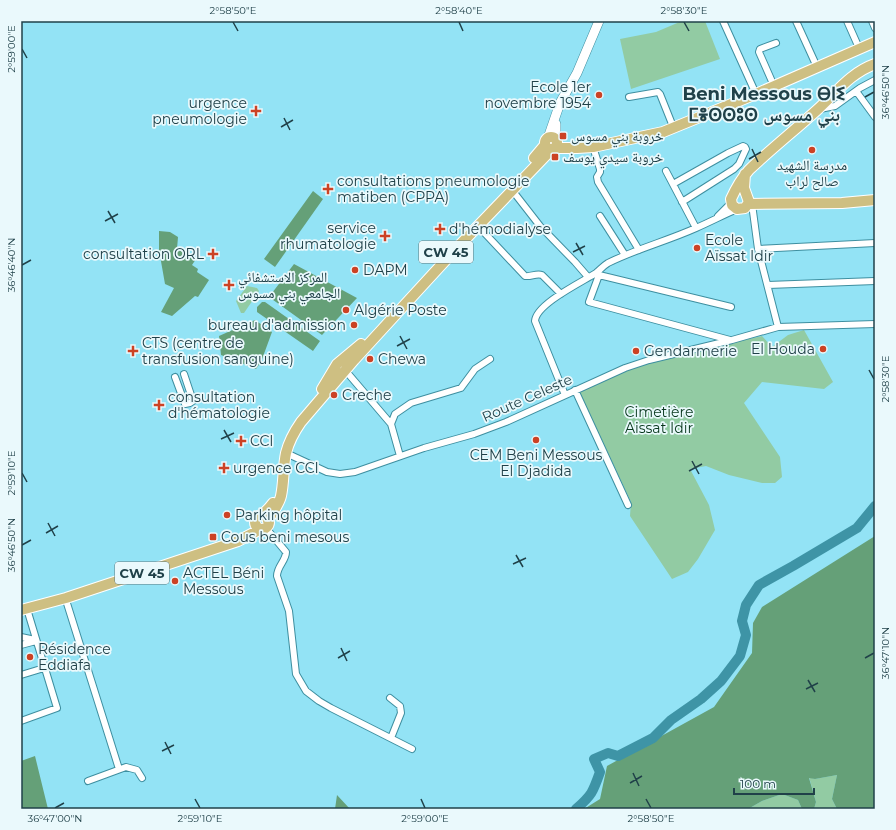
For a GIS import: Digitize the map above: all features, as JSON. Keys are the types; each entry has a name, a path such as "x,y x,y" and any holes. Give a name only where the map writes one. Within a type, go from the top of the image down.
{"main road":[{"path":"599,21 581,65 560,103 552,143 571,148 593,147 674,129 875,42"},
{"path":"735,202 737,185 755,164 818,110 841,86 867,67 875,64"},
{"name":"CW 45","path":"348,360 512,190 552,143"},
{"name":"CW 45","path":"23,608 238,541 262,523 279,503 286,453 290,439 348,360 358,347 534,158 552,143"},
{"path":"745,174 744,188 749,201"},
{"path":"735,202 739,192 749,201 770,204 842,203 875,200"},
{"path":"735,202 743,209 749,201"},
{"path":"262,523 274,500 280,458 287,435 294,423 325,385 340,372"}],"street":[{"path":"723,21 756,94"},
{"path":"796,21 817,67"},
{"path":"847,21 859,48"},
{"path":"872,21 875,28"},
{"path":"774,86 759,52 760,50 776,43"},
{"path":"818,110 835,106 875,80"},
{"path":"856,91 875,117"},
{"path":"629,97 658,92 674,129"},
{"path":"673,184 728,153 743,146 745,147 746,149 739,164 734,169 682,202"},
{"path":"593,147 600,169 597,177 598,182 639,250"},
{"path":"666,171 696,228"},
{"path":"512,190 540,226 588,277"},
{"path":"749,201 758,249 778,327"},
{"path":"732,340 589,302 598,274 606,264 625,255 696,228 715,218 735,202"},
{"path":"600,216 625,255"},
{"path":"478,226 525,276 530,277 539,274 542,275 561,294"},
{"path":"758,249 875,244"},
{"path":"565,394 535,321 535,316 561,294 588,277 598,274 731,306"},
{"path":"768,285 875,281"},
{"name":"Route Celeste","path":"286,453 327,472 340,474 355,472 400,456 474,434 506,422 565,394 625,368 649,360 778,327 875,324"},
{"path":"390,424 395,414 411,403 461,388 476,369 490,359"},
{"path":"340,372 390,424 400,456"},
{"path":"175,377 185,404 190,403 193,401 184,374"},
{"path":"575,390 628,505"},
{"path":"262,523 286,552 285,557 277,570 277,576 289,611 296,674 301,684 306,691 319,701 412,749"},
{"path":"65,596 119,769"},
{"path":"21,721 57,708 36,640 23,608"},
{"path":"21,637 36,640"},
{"path":"21,645 36,640"},
{"path":"21,675 44,668"},
{"path":"390,698 400,706 401,712 391,738"},
{"path":"88,781 126,766 137,770 142,778"}],"green space":[{"path":"682,21 705,21 720,59 631,89 620,39 656,32"},
{"path":"313,191 323,199 275,267 264,259"},
{"path":"159,231 170,232 178,237 177,249 196,259 192,265 198,269 197,272 209,280 198,297 195,296 172,316 161,312 174,288 165,284 159,250"},
{"path":"294,264 357,298 322,335 269,297"},
{"path":"247,286 257,288 259,291 244,313 241,313 236,301"},
{"path":"262,302 265,302 320,341 313,351 257,312 257,307"},
{"path":"255,320 272,332 261,362 256,369 221,355 219,336"},
{"name":"Cimetière Aissat Idir","path":"804,330 833,382 824,389 762,382 744,403 780,457 782,477 775,483 762,483 729,475 706,466 690,469 709,505 715,530 698,559 688,572 672,579 630,516 631,502 579,391 648,362 762,336 772,347 788,335"},
{"path":"875,536 875,809 837,809 832,799 837,775 815,779 809,778 816,802 814,809 802,809 798,800 782,794 762,801 748,809 584,809 600,799 607,766 714,707 752,653 753,623 762,607"},
{"path":"35,756 48,809 21,809 21,761"},
{"path":"837,775 832,799 837,809 814,809 816,802 809,777 815,779"},
{"path":"782,794 798,800 802,809 748,809 762,801"},
{"path":"337,795 350,809 335,809"}],"waterway":[{"path":"576,809 589,796 598,779 600,772 594,759 608,753 618,756 653,738 671,720 701,699 721,681 740,656 746,635 742,621 746,605 759,585 857,528 875,506"}],"place":[{"name":"Ecole 1er novembre 1954","path":"599,95"},
{"name":"urgence pneumologie","path":"256,111"},
{"name":"خروبة بني مسوس","path":"563,136"},
{"name":"مدرسة الشهيد صالح لراب","path":"812,150"},
{"name":"خروبة سيدي يوسف","path":"555,157"},
{"name":"consultations pneumologie matiben (CPPA)","path":"328,189"},
{"name":"d'hémodialyse","path":"440,229"},
{"name":"service rhumatologie","path":"385,236"},
{"name":"Ecole Aïssat Idir","path":"697,248"},
{"name":"consultation ORL","path":"213,254"},
{"name":"DAPM","path":"355,270"},
{"name":"المركز الاستشفائي الجامعي بني مسوس","path":"229,285"},
{"name":"Algérie Poste","path":"346,310"},
{"name":"bureau d'admission","path":"354,325"},
{"name":"El Houda","path":"823,349"},
{"name":"CTS (centre de transfusion sanguine)","path":"133,351"},
{"name":"Gendarmerie","path":"636,351"},
{"name":"Chewa","path":"370,359"},
{"name":"Creche","path":"334,395"},
{"name":"consultation d'hématologie","path":"159,405"},
{"name":"CEM Beni Messous El Djadida","path":"536,440"},
{"name":"CCI","path":"241,441"},
{"name":"urgence CCI","path":"224,468"},
{"name":"Parking hôpital","path":"227,515"},
{"name":"Cous beni mesous","path":"213,537"},
{"name":"ACTEL Béni Messous","path":"175,581"},
{"name":"Résidence Eddiafa","path":"30,657"}],"district":[{"name":"Beni Messous ⴱⵏⵉ ⵎⴻⵙⵙⵓⵙ بني مسوس","path":"764,104"}]}
